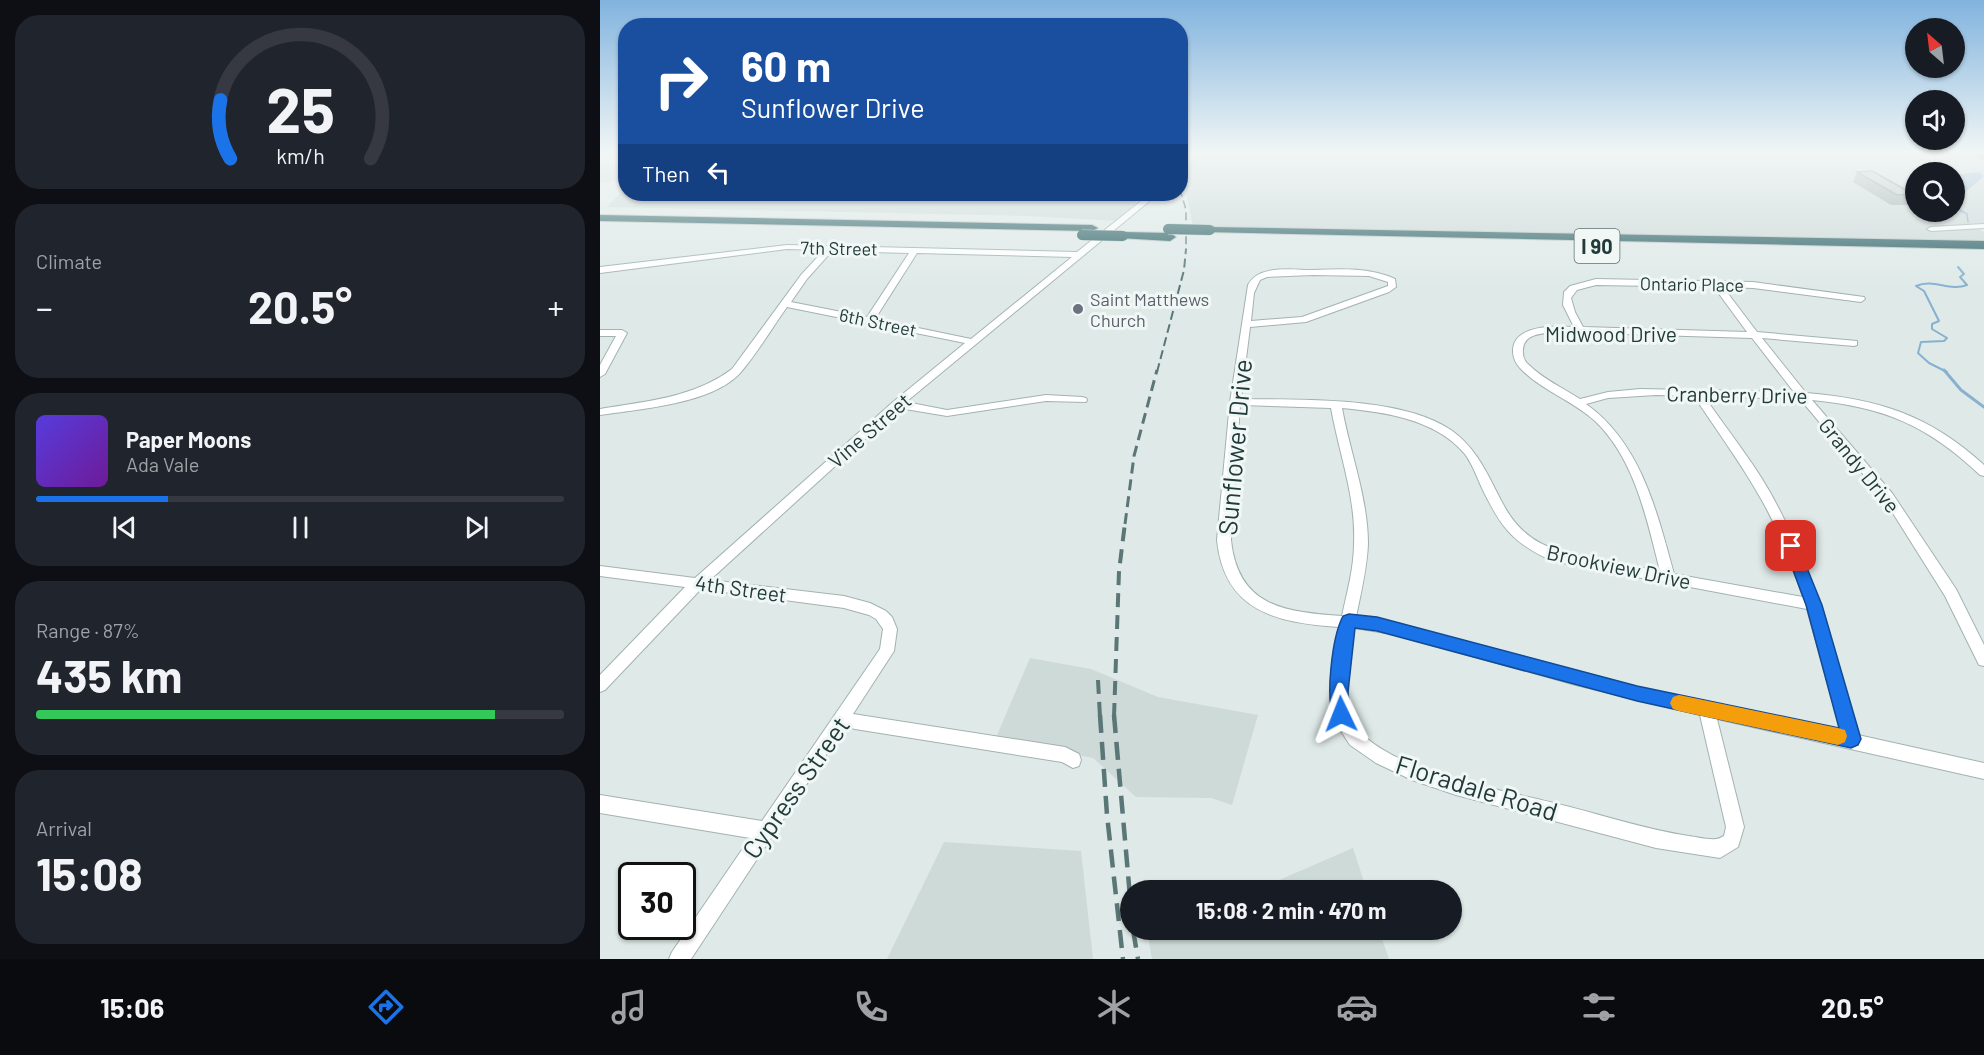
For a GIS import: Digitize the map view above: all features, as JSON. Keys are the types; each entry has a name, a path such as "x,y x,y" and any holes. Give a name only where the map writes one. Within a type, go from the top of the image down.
{"highway":[{"name":"I 90","path":"600,218 1092,228 1127,232 1984,254"},
{"name":"I 90","path":"600,226 1082,235 1127,232"},
{"name":"I 90","path":"1210,234 1984,245"}],"street":[{"name":"Vine Street","path":"600,685 699,582 897,404 1146,201"},
{"path":"1931,229 1984,226"},
{"name":"7th Street","path":"600,270 758,249 831,247 1080,255"},
{"path":"600,412 687,396 723,382 736,371 784,304 831,247"},
{"path":"870,320 915,249"},
{"name":"Sunflower Drive","path":"1246,324 1303,320 1386,290 1392,287 1392,281 1384,276 1367,273 1263,274 1253,280 1246,324 1235,402 1224,540 1225,560 1233,580 1249,597 1266,607 1294,616 1377,624 1707,709 1851,739 1984,771"},
{"name":"Ontario Place","path":"1581,331 1564,299 1566,293 1573,288 1596,282 1788,288 1861,298"},
{"name":"Grandy Drive","path":"1716,284 1754,335 1850,450 1911,529 1951,593 1984,660"},
{"name":"6th Street","path":"784,304 973,342"},
{"name":"Midwood Drive","path":"1668,577 1642,490 1620,444 1598,417 1523,366 1517,356 1517,346 1530,334 1537,332 1581,331 1801,336 1854,343"},
{"path":"600,333 622,333 600,374"},
{"path":"1697,393 1770,503 1814,605 1851,739"},
{"name":"Cranberry Drive","path":"1578,404 1607,394 1697,393 1802,395 1857,403 1905,417 1941,436 1984,472"},
{"path":"897,404 947,413 1046,398 1082,400"},
{"name":"Brookview Drive","path":"1235,402 1336,406 1397,412 1435,424 1467,449 1507,523 1520,538 1536,549 1557,557 1814,605"},
{"name":"Floradale Road","path":"1336,406 1341,438 1360,510 1361,546 1349,621 1343,641 1339,692 1341,714 1355,738 1373,753 1400,767 1446,783 1641,834 1701,848 1720,849 1732,841 1735,827 1707,709"},
{"name":"4th Street","path":"600,571 844,602 880,613"},
{"name":"Cypress Street","path":"679,959 887,651 892,638 887,621 880,613"},
{"path":"843,718 855,722 1065,755 1073,760"},
{"path":"600,804 765,831"}],"shaded area":[{"path":"616,198 618,198 618,201 1137,201 1118,221 1028,216 607,207"},
{"path":"1188,198 1905,198 1905,222 1965,222 1965,198 1984,198 1984,224 1971,225 1984,232 1984,241 1193,226"},
{"path":"1030,658 1091,669 1158,697 1258,715 1232,805 1211,798 1136,797 1093,758 995,740"},
{"path":"944,842 1081,851 1093,959 887,959"},
{"path":"1353,848 1363,880 1279,880"},
{"path":"1149,940 1382,940 1389,959 1152,959"}],"waterway":[{"path":"1965,213 1968,222"},
{"path":"1945,371 1929,363 1918,353 1921,342 1944,341 1947,338 1932,329 1932,324 1939,321 1924,291 1916,286 1929,283 1954,287 1967,285 1960,277 1964,274 1958,267"},
{"path":"1945,371 1961,390 1984,407"}],"railway":[{"path":"1183,201 1186,210 1186,249"},
{"path":"1157,372 1184,270 1186,249"},
{"path":"1125,524 1134,456 1157,370"},
{"path":"1114,716 1119,571 1125,523"},
{"path":"1098,680 1100,717"},
{"path":"1100,715 1107,815 1123,959"},
{"path":"1114,716 1129,880"},
{"path":"1135,940 1138,959"}],"slow traffic":[{"path":"1679,703 1838,736"}],"place":[{"name":"Saint Matthews Church","path":"1078,309"}],"route":[{"path":"1341,714 1339,692 1343,641 1349,621 1377,624 1637,693 1851,739 1814,605 1791,546"}]}
